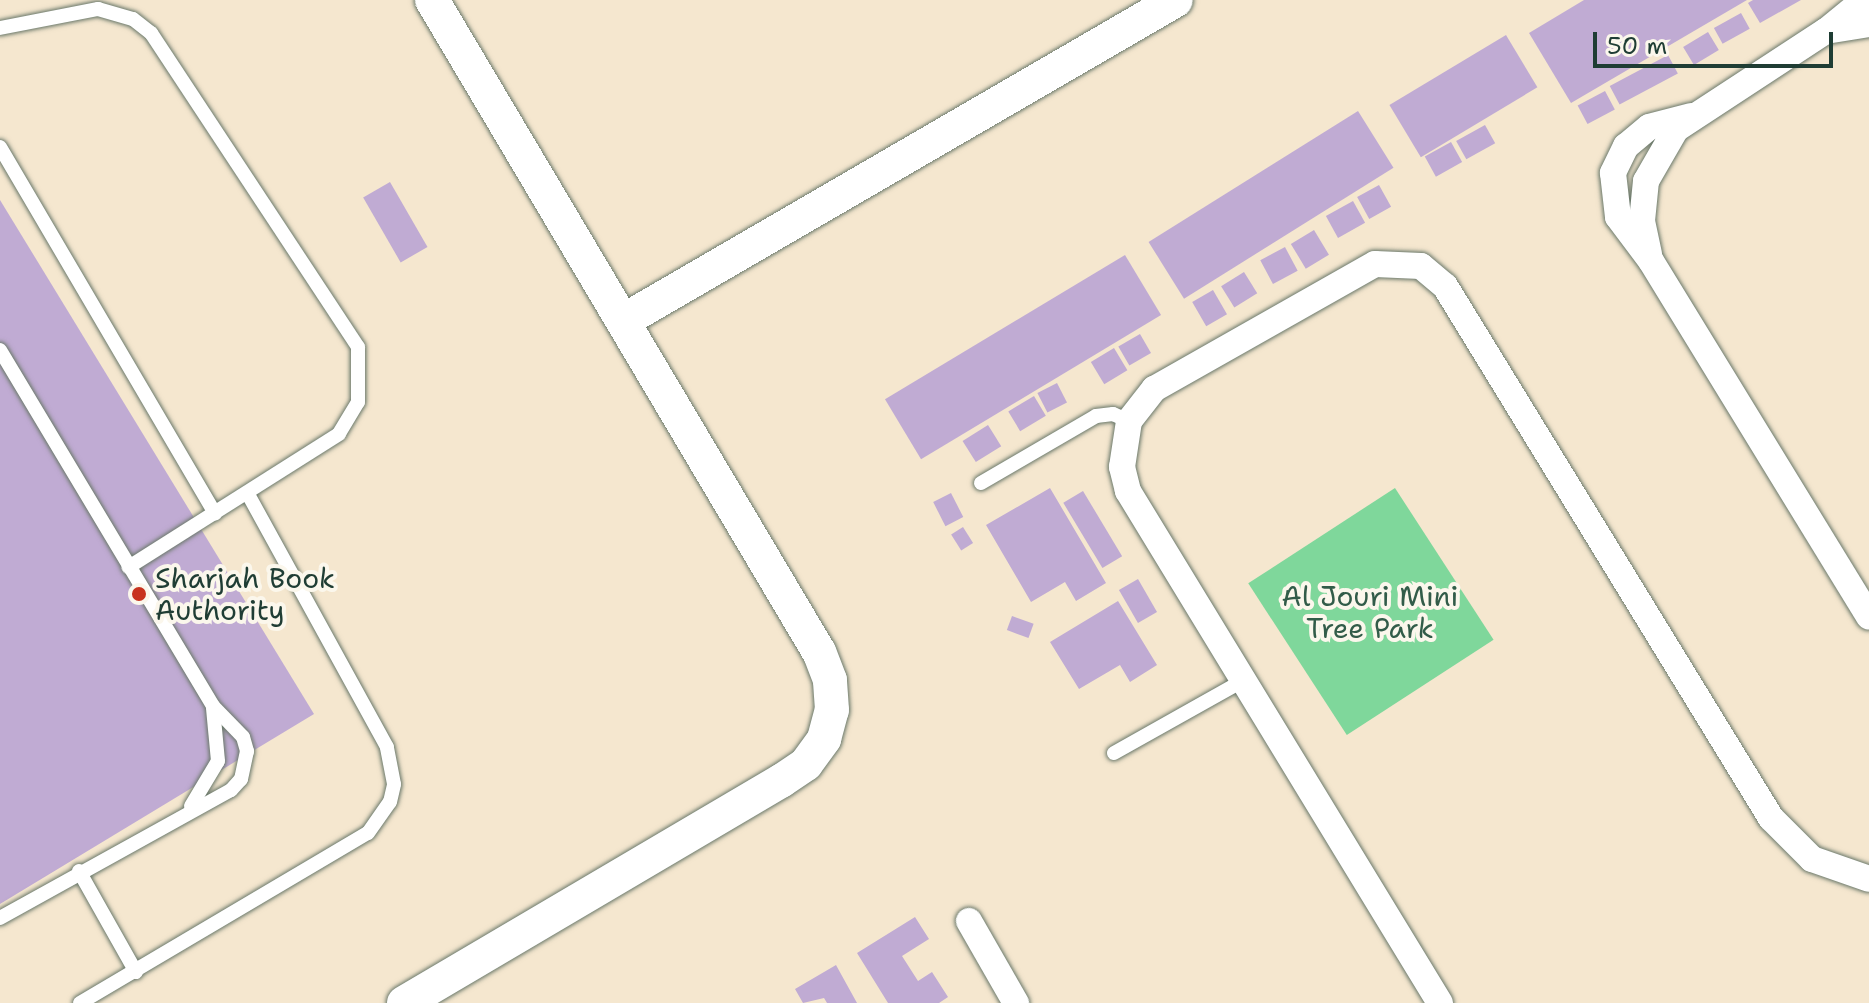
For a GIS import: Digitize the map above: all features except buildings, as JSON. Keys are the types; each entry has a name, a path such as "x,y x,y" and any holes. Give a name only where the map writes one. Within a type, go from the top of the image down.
{"street":[{"path":"404,1003 806,764 824,739 832,710 830,680 819,652 432,0"},
{"path":"623,321 1176,0"},
{"path":"1864,0 1826,31 1691,116 1663,122 1637,135 1613,173 1618,217 1651,261 1869,617"},
{"path":"1826,31 1869,24"},
{"path":"1440,1003 1246,679 1128,491 1122,455 1129,421 1139,403 1170,378 1361,271 1406,261 1435,274 1771,818 1812,859 1869,879"},
{"path":"969,921 1016,1003"}],"lane":[{"path":"0,28 98,9 133,19 151,33 358,347 362,384 350,419 324,446 129,567"},
{"path":"0,147 215,514"},
{"path":"0,350 213,706 243,737 246,766 231,790 188,810 0,918"},
{"path":"981,483 1096,416 1113,414 1129,421"},
{"path":"80,1003 368,833 390,802 394,784 387,747 248,494"},
{"path":"1114,753 1246,679"},
{"path":"188,810 218,761 213,706"},
{"path":"79,871 136,972"}],"green space":[{"name":"Al Jouri Mini Tree Park","path":"1395,488 1494,640 1347,735 1248,583"}],"place":[{"name":"Sharjah Book Authority","path":"139,594"}]}
